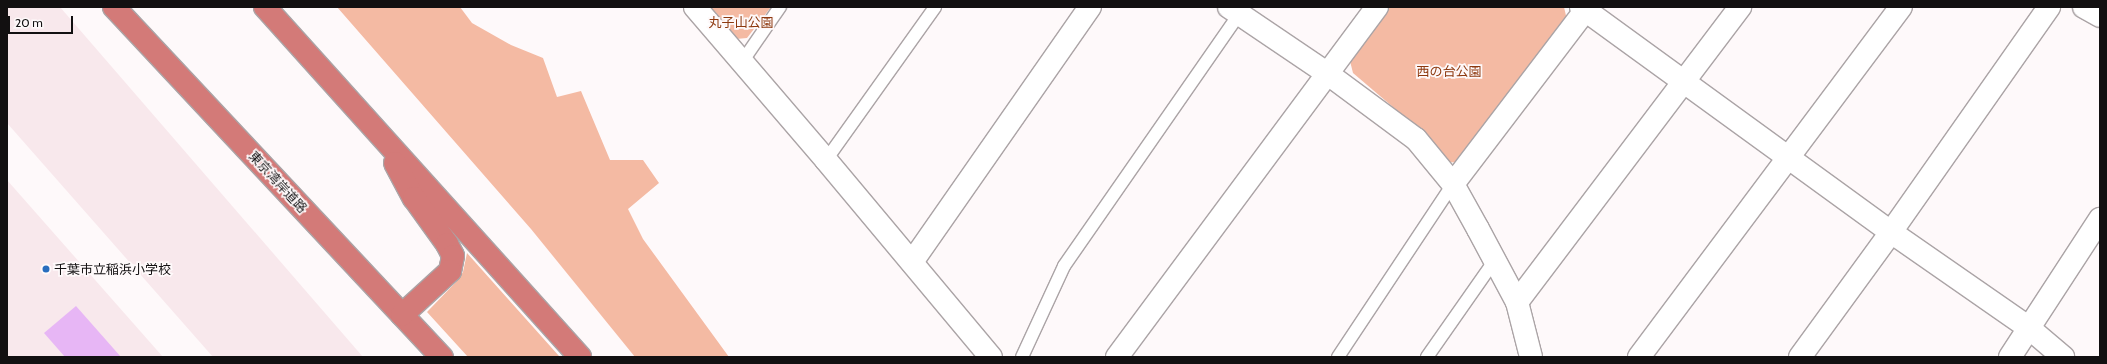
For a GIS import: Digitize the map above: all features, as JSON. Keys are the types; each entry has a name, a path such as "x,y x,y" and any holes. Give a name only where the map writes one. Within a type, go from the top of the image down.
{"highway":[{"name":"東京湾岸道路","path":"114,7 442,357"},
{"path":"265,7 580,357"},
{"path":"373,126 414,198 448,244 453,256 450,271 402,315"}],"street":[{"path":"694,7 826,160 991,357"},
{"path":"912,262 1090,7"},
{"path":"1117,357 1377,7"},
{"path":"1517,302 1740,7"},
{"path":"1639,357 1789,159 1901,7"},
{"path":"1800,357 1891,232 2048,7"},
{"path":"2084,7 2100,16"},
{"path":"1453,184 1585,8 1684,83 1789,159 2029,328 2063,357"},
{"path":"1237,9 1416,139 1453,184 1495,260 1517,302 1531,357"},
{"path":"2010,357 2100,220"}],"lane":[{"path":"742,62 780,7"},
{"path":"826,160 935,7"},
{"path":"1022,357 1064,266 1237,9"},
{"path":"1338,357 1453,184"},
{"path":"1427,357 1495,260"}],"shaded area":[{"path":"7,7 60,7 363,357 213,357 7,123"},
{"name":"千葉市立稲浜小学校","path":"7,180 163,357 7,357"},
{"path":"76,306 121,357 65,357 44,333"}],"green space":[{"path":"337,7 460,7 472,23 511,45 543,58 557,97 581,91 610,160 643,160 659,183 628,209 643,239 729,357 635,357 531,229"},
{"name":"丸子山公園","path":"707,7 771,7 747,38 736,39"},
{"name":"西の台公園","path":"1390,7 1564,7 1567,20 1462,163 1448,162 1407,119 1353,73 1350,61"},
{"path":"467,253 559,357 468,357 427,312 457,281 463,272"}],"place":[{"name":"千葉市立稲浜小学校","path":"46,269"}]}
